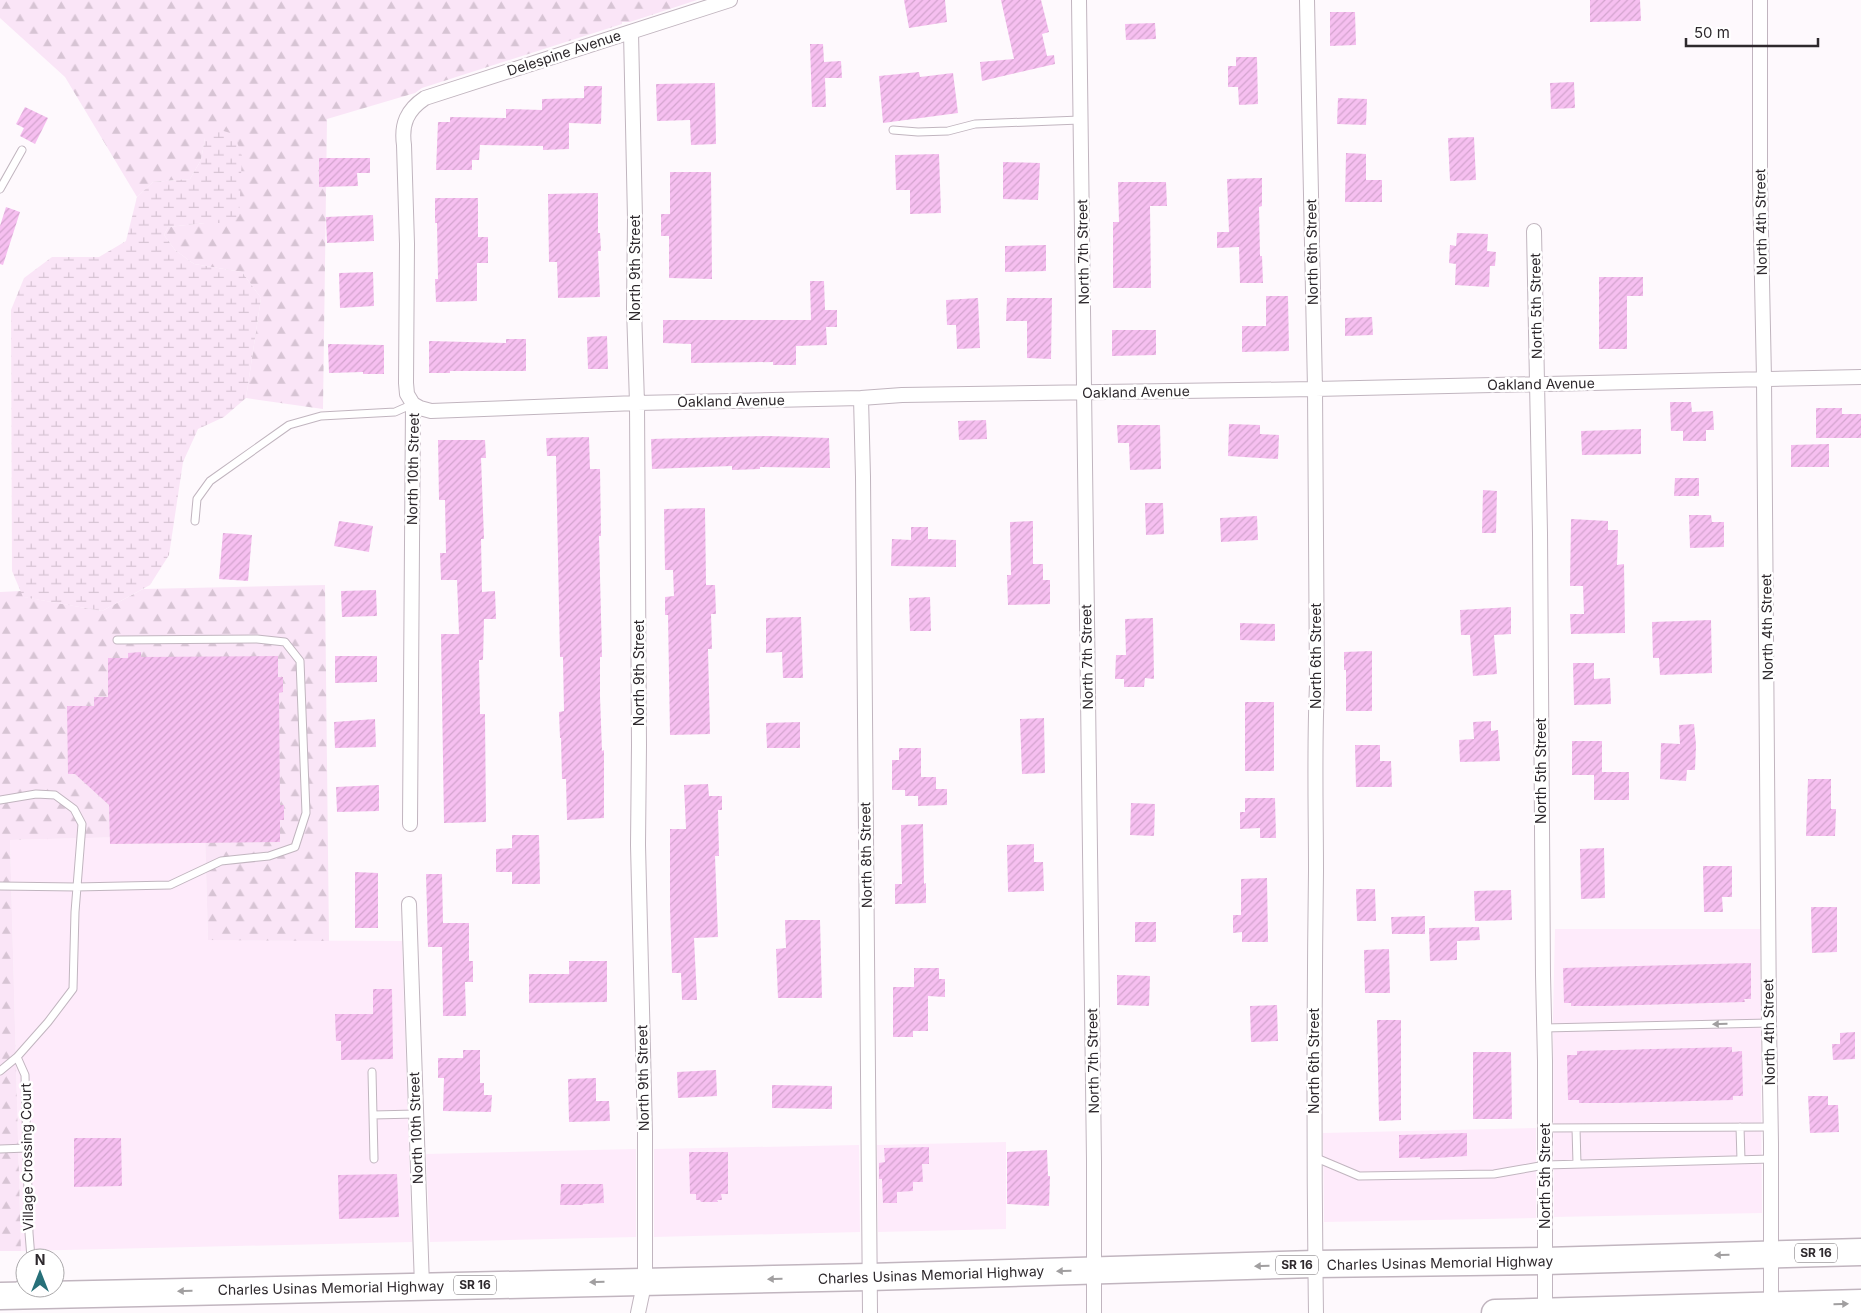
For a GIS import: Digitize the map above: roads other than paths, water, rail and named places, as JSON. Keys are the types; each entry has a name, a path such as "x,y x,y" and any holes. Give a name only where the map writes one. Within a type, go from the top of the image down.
{"highway":[{"name":"Charles Usinas Memorial Highway","path":"9,1294 869,1277 1315,1264 1545,1261 1861,1252"},
{"path":"1495,1313 1771,1309 1861,1303"}],"street":[{"name":"Delespine Avenue","path":"406,118 415,104 425,98 730,0"},
{"name":"North 7th Street","path":"1079,0 1094,1161 1094,1313"},
{"name":"North 6th Street","path":"1307,0 1316,389 1317,686 1315,730 1314,1157 1316,1313"},
{"name":"North 4th Street","path":"1760,0 1760,182 1764,379 1771,1309"},
{"name":"North 9th Street","path":"631,32 637,403 638,845 645,1122 645,1280 638,1313"},
{"name":"North 10th Street","path":"406,118 403,134 407,244 406,382 407,394 413,404 410,824"},
{"name":"North 5th Street","path":"1534,230 1544,1028 1545,1312"},
{"name":"Oakland Avenue","path":"413,404 431,411 637,403 861,398 902,395 1316,389 1418,385 1861,377"},
{"name":"North 8th Street","path":"861,398 870,1313"},
{"name":"North 10th Street","path":"409,904 422,1286"}],"lane":[{"path":"893,130 918,132 948,131 975,124 1080,120"},
{"path":"0,189 22,150"},
{"path":"195,521 198,499 210,481 289,425 321,416 396,412 413,404"},
{"path":"0,886 170,885 222,861 269,856 295,847 306,813 300,661 285,642 257,639 117,640"},
{"path":"0,800 36,794 55,795 74,809 82,824 76,887 73,989 48,1022 17,1057 0,1070"},
{"path":"1544,1028 1769,1023"},
{"name":"Village Crossing Court","path":"17,1057 26,1075 30,1248"},
{"path":"372,1072 374,1159"},
{"path":"373,1115 416,1114"},
{"path":"1740,1127 1741,1160"},
{"path":"1545,1128 1771,1127"},
{"path":"1576,1128 1577,1164"},
{"path":"0,1149 27,1148"},
{"path":"1314,1157 1359,1176 1494,1174 1545,1165 1771,1160"}]}
